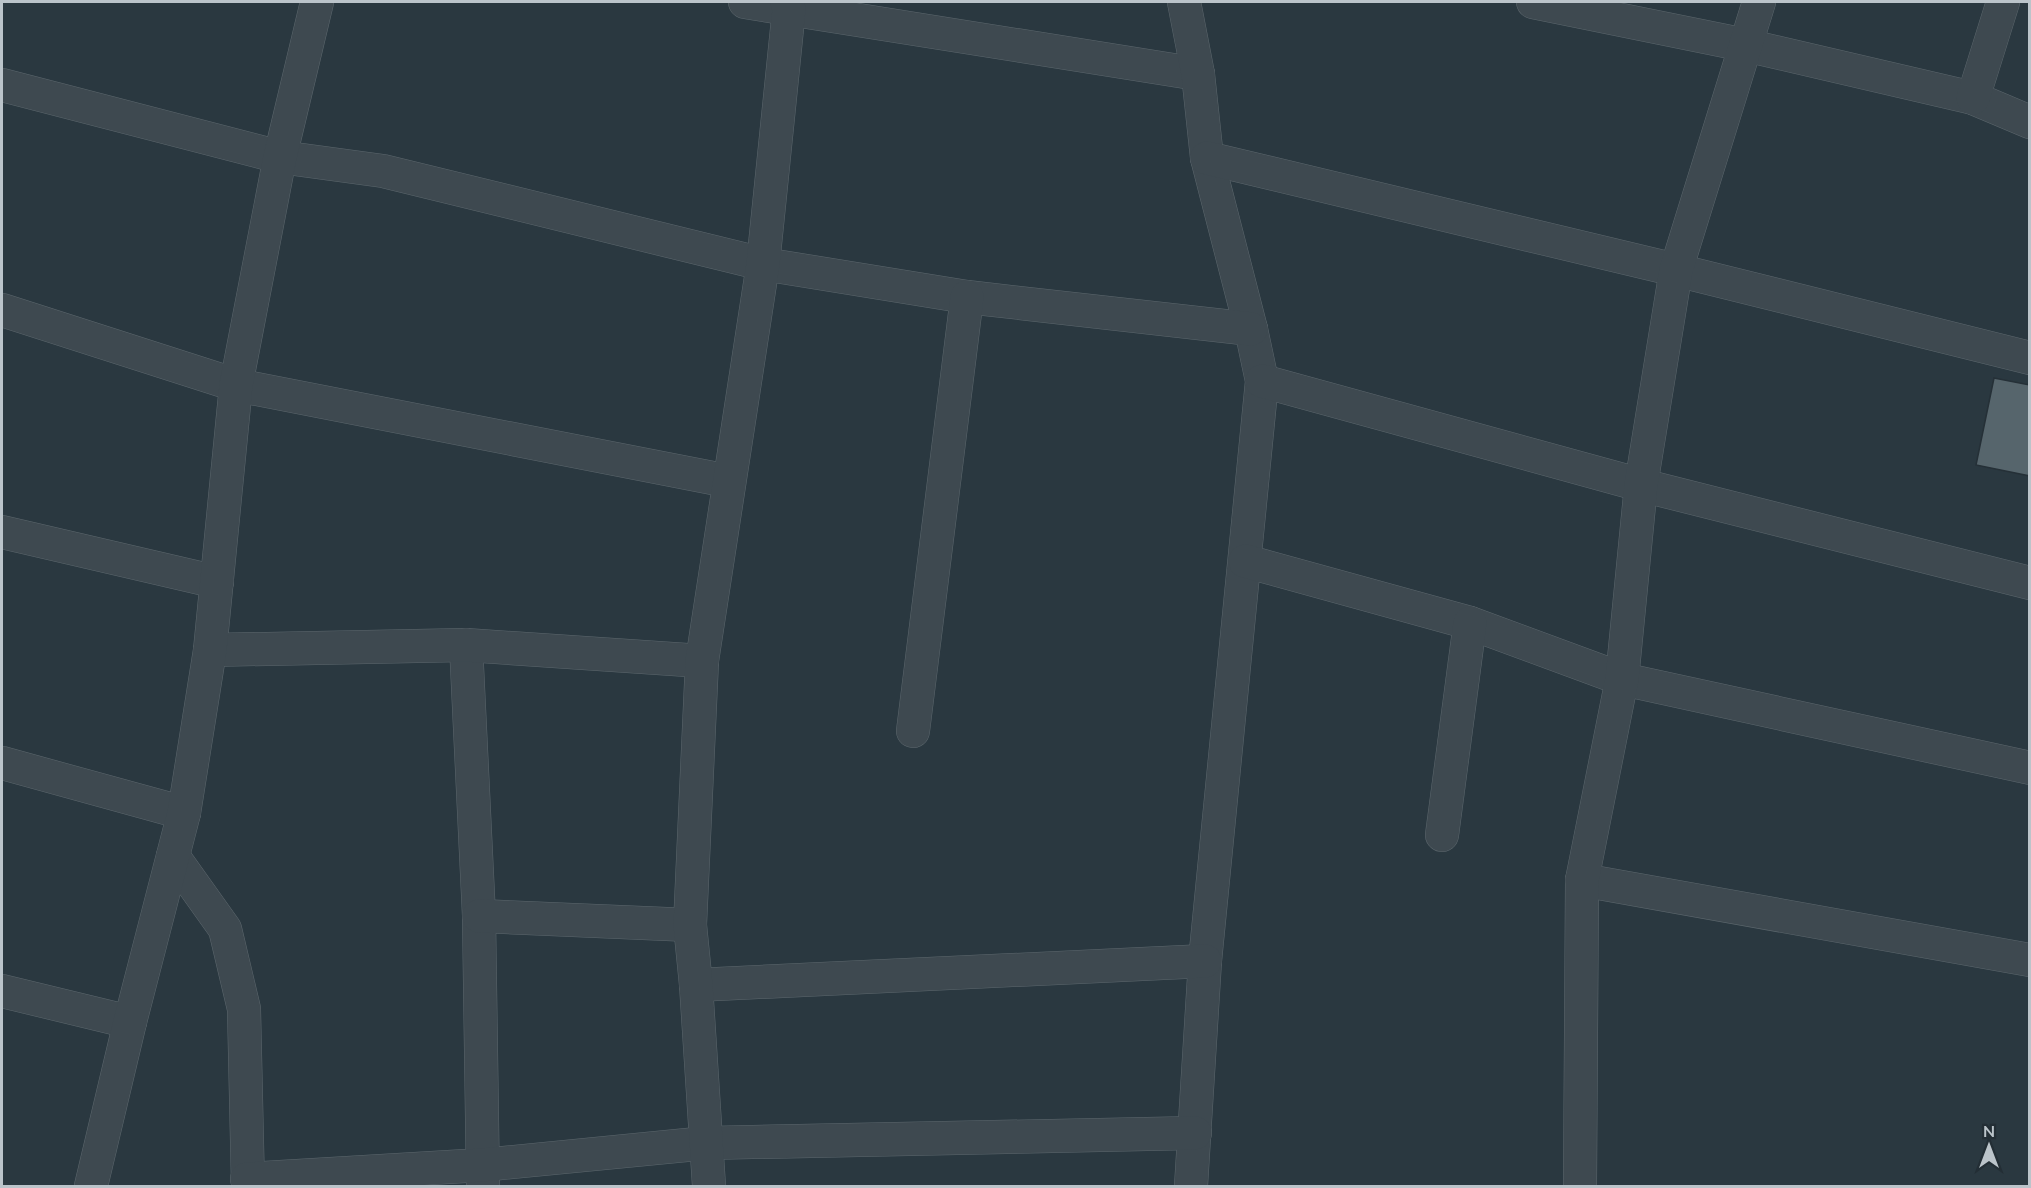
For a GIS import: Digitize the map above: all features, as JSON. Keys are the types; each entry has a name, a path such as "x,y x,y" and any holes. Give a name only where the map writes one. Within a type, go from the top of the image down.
{"street":[{"path":"91,1186 130,1022 184,813 210,650 236,385 280,157 317,2"},
{"path":"746,2 788,5 1198,74"},
{"path":"1184,2 1198,74 1207,158 1262,381 1205,961 1191,1186"},
{"path":"1533,2 1744,45 1973,99 2030,122"},
{"path":"1580,1186 1582,880 1622,680 1641,485 1676,270 1759,2"},
{"path":"1973,99 2003,2"},
{"path":"709,1186 708,1143 690,924 702,661 763,264 788,5"},
{"path":"2,85 280,157 383,171 763,264 967,297 1251,329"},
{"path":"1207,158 1676,270 2030,358"},
{"path":"912,731 967,297"},
{"path":"2,310 236,385 728,481"},
{"path":"1262,381 1641,485 2030,583"},
{"path":"2,532 217,582"},
{"path":"1245,561 1470,623 1622,680 2030,768"},
{"path":"1442,835 1470,623"},
{"path":"210,650 466,645 702,661"},
{"path":"466,645 479,916 483,1176"},
{"path":"2,763 184,813"},
{"path":"173,856 225,929 244,1009 248,1183 483,1176 708,1143 1195,1133"},
{"path":"1582,880 2030,960"},
{"path":"479,916 690,924"},
{"path":"696,985 1205,961"},
{"path":"2,991 130,1022"}],"building":[{"path":"1994,378 2030,385 2030,476 1976,465"}]}
